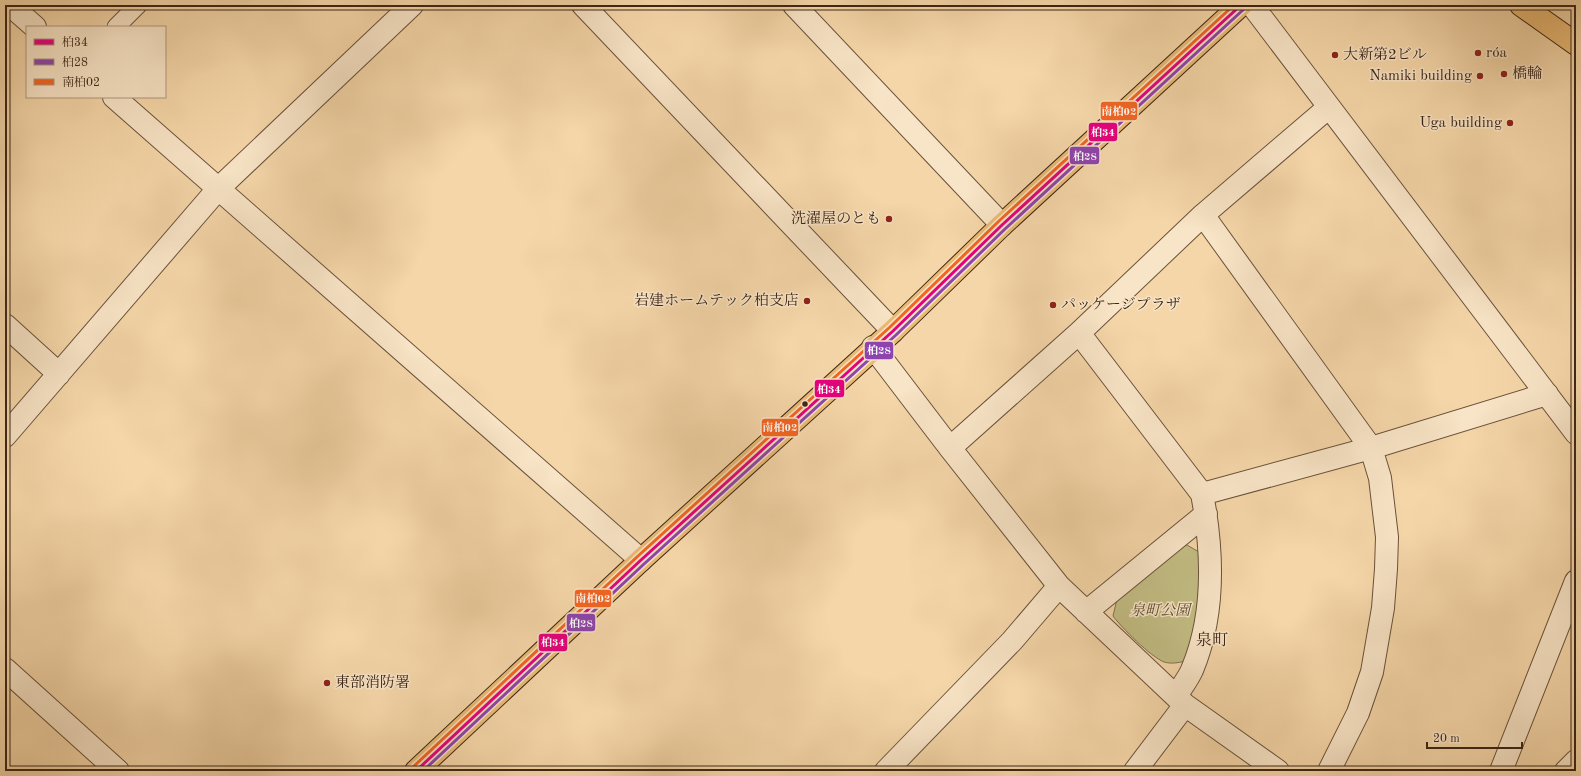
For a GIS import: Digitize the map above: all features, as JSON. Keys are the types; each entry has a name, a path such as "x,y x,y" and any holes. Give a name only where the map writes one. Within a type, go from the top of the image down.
{"main road":[{"path":"416,771 641,560 873,347 893,331 1002,225 1241,5"},
{"path":"1521,5 1576,44"}],"street":[{"path":"10,5 34,26"},
{"path":"5,436 218,189 412,5"},
{"path":"583,5 893,331"},
{"path":"794,5 1002,225"},
{"path":"1252,5 1576,433"},
{"path":"115,98 641,560"},
{"path":"950,448 1079,333 1203,215 1329,107"},
{"path":"1203,215 1371,448 1380,478 1387,537 1386,570 1383,608 1372,672 1349,733 1329,771"},
{"path":"5,325 59,374"},
{"path":"1079,333 1204,504 1211,565 1205,630 1192,671 1180,701 1135,771"},
{"path":"873,347 950,448 1059,586 1180,701 1278,771"},
{"path":"1086,612 1204,504 1371,448 1547,394"},
{"path":"1501,771 1576,581"},
{"path":"886,771 1012,641 1059,586"},
{"path":"5,669 118,771"},
{"path":"1566,771 1576,761"}],"lane":[{"path":"117,26 138,5"}],"green space":[{"name":"泉町公園","path":"1187,545 1199,552 1201,567 1195,628 1185,661 1167,663 1158,659 1144,648 1113,616 1117,599 1173,549"}],"transit line":[{"name":"南柏02","path":"413,767 638,556 890,327 999,221 1234,5"},
{"name":"柏34","path":"416,771 641,560 893,331 1002,225 1241,5"},
{"name":"柏28","path":"423,771 644,564 896,335 1005,229 1244,9"}],"place":[{"name":"róa","path":"1478,53"},
{"name":"大新第2ビル","path":"1335,55"},
{"name":"橋輪","path":"1504,74"},
{"name":"Namiki building","path":"1480,76"},
{"name":"Uga building","path":"1510,123"},
{"name":"洗濯屋のとも","path":"889,219"},
{"name":"岩建ホームテック柏支店","path":"807,301"},
{"name":"パッケージプラザ","path":"1053,305"},
{"name":"東部消防署","path":"327,683"}],"district":[{"name":"泉町","path":"1212,641"}]}
